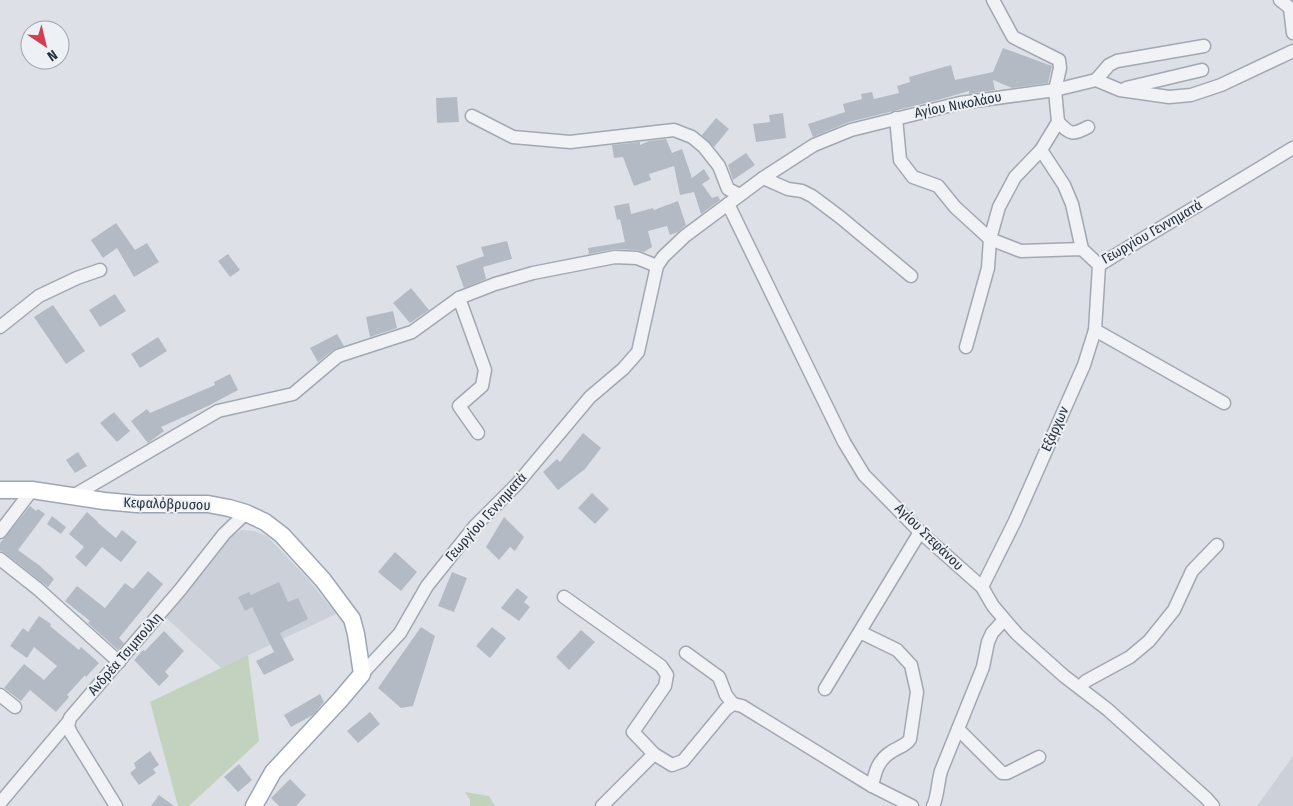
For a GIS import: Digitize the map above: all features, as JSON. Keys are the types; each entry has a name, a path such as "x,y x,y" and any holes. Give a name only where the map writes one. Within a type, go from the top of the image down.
{"main road":[{"name":"Κεφαλόβρυσου","path":"0,490 32,490 104,502 208,504 246,513 279,531 323,580 352,619 362,674"},
{"name":"Γεωργίου Γεννηματά","path":"254,806 273,772 362,674"}],"street":[{"path":"993,0 1013,37 1059,60 1060,68 1055,90 1058,122 1067,132 1075,133 1088,127"},
{"path":"1280,0 1290,8 1293,33"},
{"path":"1204,46 1117,61 1109,65 1096,80 1120,90 1169,97 1191,95 1221,85 1293,50"},
{"path":"1120,90 1202,70"},
{"name":"Αγίου Νικολάου","path":"657,266 662,257 679,242 763,178 814,145 833,136 868,124 960,103 1055,90 1096,80"},
{"path":"472,116 513,137 570,142 674,130 692,137 704,147 719,166 728,189 740,195"},
{"name":"Γεωργίου Γεννηματά","path":"896,118 900,160 913,177 938,186 966,218 990,239 1021,251 1082,250 1099,264 1293,148"},
{"path":"966,347 988,268 990,239 999,207 1015,177 1041,150 1058,122"},
{"path":"1041,150 1064,185 1072,204 1082,250"},
{"path":"763,178 788,189 802,191 812,196 911,276"},
{"name":"Αγίου Στεφάνου","path":"728,204 844,442 864,474 920,532 982,587 1004,620 1036,652 1158,754 1213,806"},
{"path":"73,496 218,411 293,394 338,356 412,332 459,298 533,272 615,257 637,258 657,266"},
{"name":"Εξάρχων","path":"982,587 1015,521 1084,365 1095,330 1099,264"},
{"name":"Γεωργίου Γεννηματά","path":"362,674 400,633 427,586 475,526 517,484 590,397 623,369 638,352 657,266"},
{"path":"0,327 38,296 69,281 100,270"},
{"path":"459,298 485,370 482,386 459,406 478,433"},
{"path":"1095,330 1224,403"},
{"path":"0,532 32,490"},
{"name":"Ανδρέα Τσιμπούλη","path":"0,803 224,534 246,513"},
{"path":"825,689 920,532"},
{"path":"1080,687 1086,680 1130,657 1149,641 1174,610 1192,571 1218,545"},
{"path":"0,559 38,589 119,662"},
{"path":"564,597 661,666 667,675 665,686 633,732 654,754 672,765 683,761 732,704"},
{"path":"936,805 938,778 983,667 990,637 1004,620"},
{"path":"860,632 897,650 912,665 917,692 910,739 907,744 890,752 879,763 872,786"},
{"path":"686,653 718,677 732,704 742,706 872,786 912,806"},
{"path":"0,695 15,707"},
{"path":"69,721 68,726 71,733 116,806"},
{"path":"958,729 1002,773 1007,774 1039,757"},
{"path":"602,806 654,754"}],"shaded area":[{"path":"242,530 254,531 267,536 308,579 336,614 221,668 164,616 221,546"},
{"path":"1293,756 1293,806 1257,806 1278,777"}],"green space":[{"path":"248,655 259,741 189,806 178,806 150,702"},
{"path":"465,792 489,796 495,806 470,806 470,800"}],"building":[{"path":"1003,48 1052,66 1048,83 1012,88 993,80 995,90 969,94 969,91 849,122 813,137 808,124 845,112 843,104 862,99 861,94 872,92 874,99 899,93 897,86 910,82 909,77 951,65 955,80 993,72"},
{"path":"457,97 459,122 437,123 436,98"},
{"path":"783,113 786,138 756,142 753,124 770,122 769,115"},
{"path":"716,118 729,129 714,147 702,135"},
{"path":"666,139 672,153 682,149 692,178 704,169 710,179 702,184 712,198 718,196 720,200 701,214 694,192 680,195 674,166 649,174 651,180 634,186 623,157 614,158 612,145 640,142 640,145 649,141"},
{"path":"746,153 755,165 733,180 728,165"},
{"path":"678,201 686,225 678,232 670,235 667,226 648,231 652,247 644,252 615,249 589,254 588,248 625,242 620,219 617,220 614,206 629,203 631,214 653,208 654,210"},
{"path":"116,223 135,250 147,243 159,262 134,277 117,248 103,258 91,240"},
{"path":"507,241 512,259 483,267 486,279 464,288 456,266 484,256 481,247"},
{"path":"228,254 240,270 230,277 218,261"},
{"path":"411,288 429,310 410,323 393,303"},
{"path":"115,294 126,311 100,327 89,310"},
{"path":"53,305 85,351 66,364 34,317"},
{"path":"393,311 397,328 370,337 366,317"},
{"path":"337,334 344,346 333,350 318,362 310,348"},
{"path":"158,337 167,351 140,368 131,354"},
{"path":"230,374 238,390 161,427 164,431 148,443 131,421 147,409 150,413 215,385 214,382"},
{"path":"114,412 130,431 117,442 100,423"},
{"path":"583,433 601,448 585,469 558,490 543,472 557,459 560,462"},
{"path":"78,452 87,466 75,473 66,460"},
{"path":"592,493 609,509 595,524 578,508"},
{"path":"30,506 36,511 38,509 45,514 18,550 54,579 48,587 0,551 0,543"},
{"path":"87,512 116,538 122,530 137,542 121,562 102,547 86,567 75,557 84,547 69,534"},
{"path":"52,516 66,527 61,534 47,524"},
{"path":"504,517 524,537 515,551 510,547 499,560 486,547"},
{"path":"395,552 417,572 401,591 378,572"},
{"path":"148,571 163,584 119,638 124,643 118,650 88,623 90,621 65,601 77,586 105,608 125,583 133,589"},
{"path":"452,572 467,578 454,612 438,606"},
{"path":"279,582 288,602 298,598 308,619 280,633 294,660 264,675 256,661 274,652 252,607 245,611 238,597 249,592 251,595"},
{"path":"517,588 528,597 524,602 530,607 519,621 501,608"},
{"path":"39,616 51,624 50,626 79,650 81,647 99,663 67,695 69,697 56,712 30,690 21,701 4,688 24,664 44,680 57,666 34,647 27,658 10,646 23,628 28,632"},
{"path":"421,627 435,636 413,706 401,708 378,688"},
{"path":"492,627 506,638 490,658 476,646"},
{"path":"581,630 595,642 569,670 556,657"},
{"path":"164,631 184,651 165,672 169,676 159,686 134,660"},
{"path":"320,694 324,702 313,715 291,727 284,715"},
{"path":"370,712 380,724 358,743 347,731"},
{"path":"150,751 159,765 153,769 156,773 139,785 130,773 136,768 134,763"},
{"path":"239,764 252,780 238,792 224,777"},
{"path":"290,779 306,795 296,806 279,806 271,798"},
{"path":"159,795 174,806 151,806"}]}
